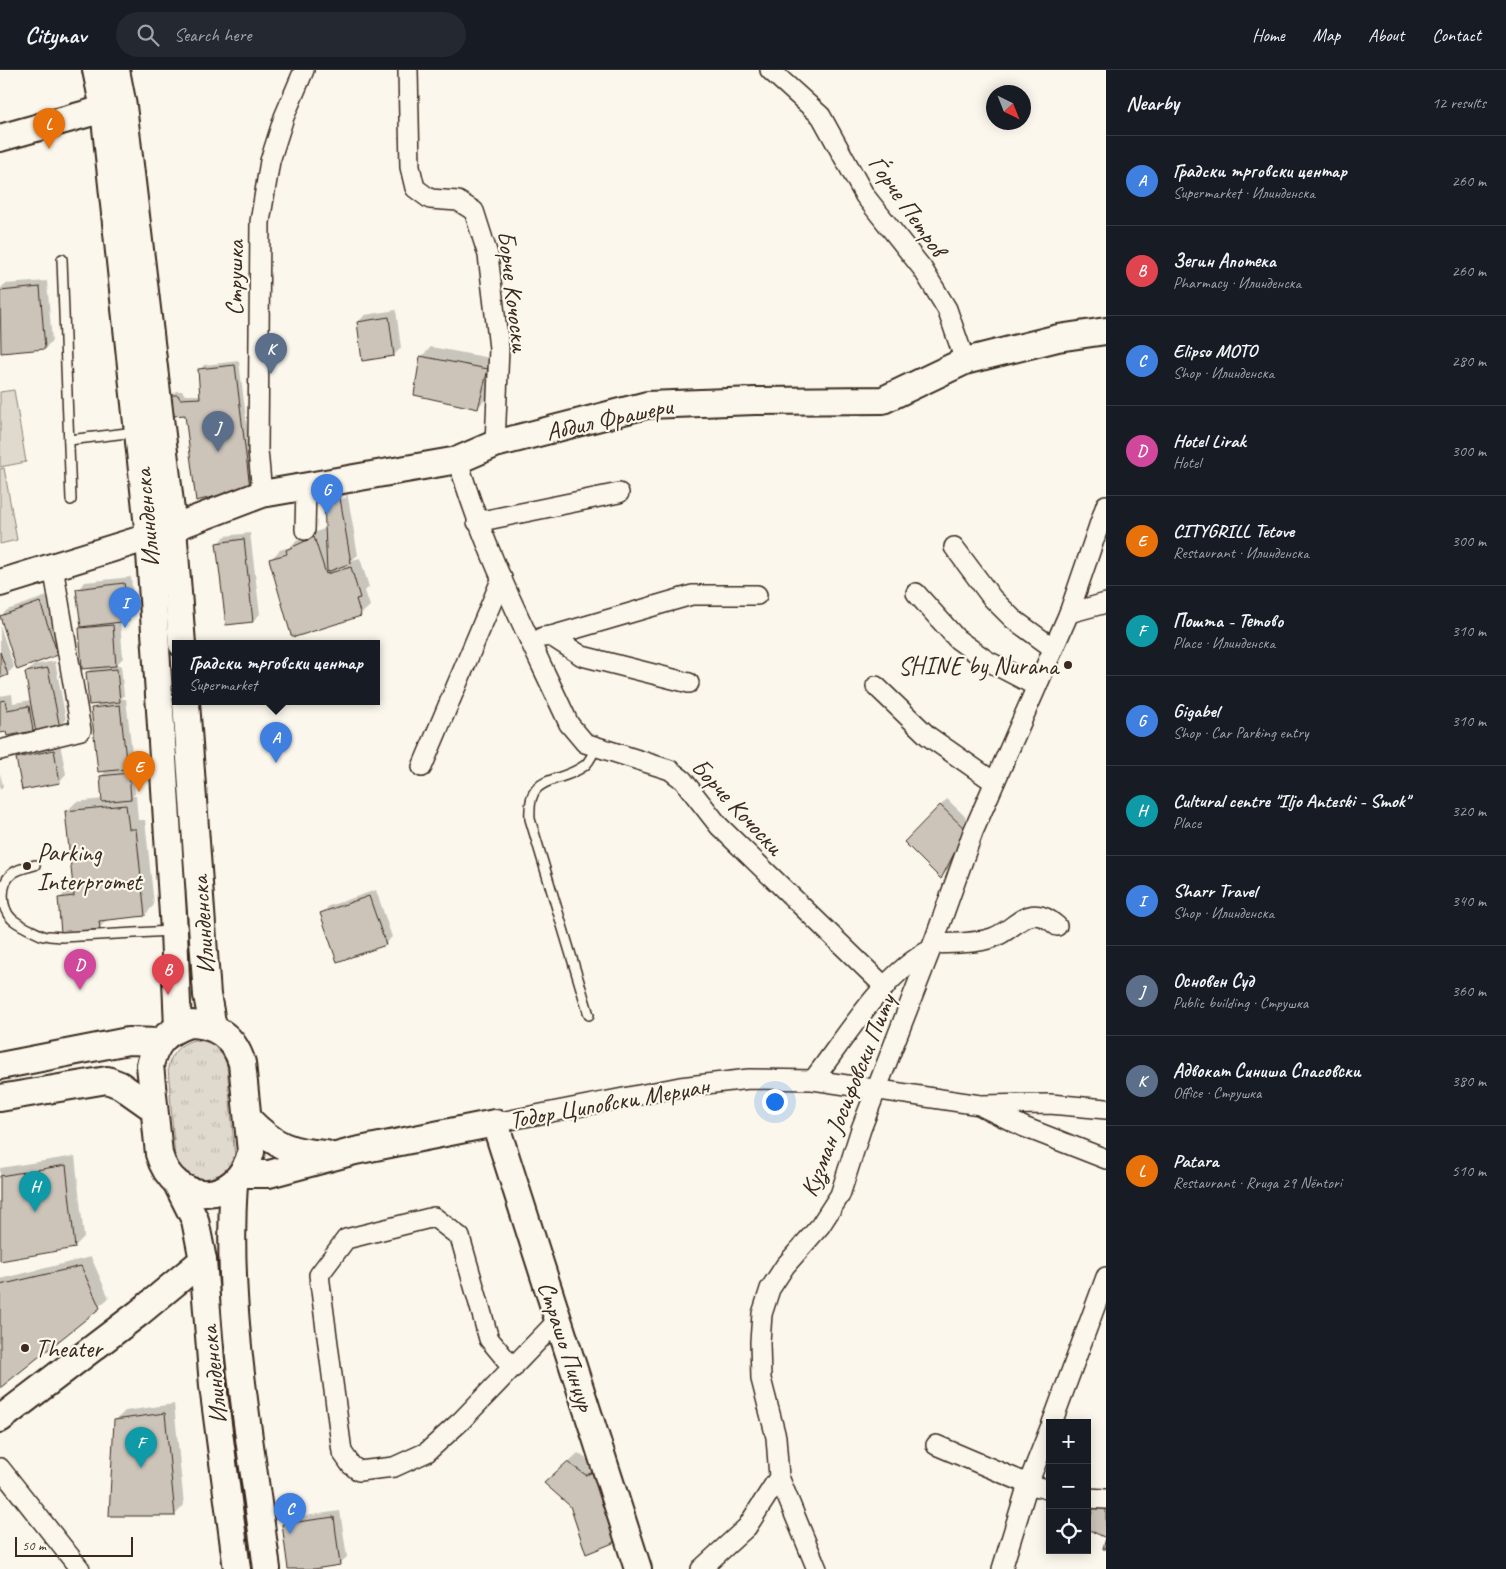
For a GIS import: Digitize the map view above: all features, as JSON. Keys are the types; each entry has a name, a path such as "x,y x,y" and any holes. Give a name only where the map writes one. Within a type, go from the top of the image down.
{"street":[{"name":"Илинденска","path":"96,70 104,110 149,537 174,931 168,1035 150,1066 154,1110 162,1166 177,1184 195,1220 203,1260 214,1395 238,1569"},
{"name":"Илинденска","path":"116,70 123,106 173,528 182,640"},
{"name":"Струшка","path":"262,494 258,450 260,222 270,161 304,70"},
{"name":"Борче Кочоски","path":"408,70 410,167 415,188 430,199 458,202 474,211 480,224 488,255 499,348 495,444"},
{"name":"Ѓорче Петров","path":"770,70 821,116 865,196 922,268 947,309 965,361"},
{"path":"0,138 104,110"},
{"name":"Абдил Фрашери","path":"0,583 149,537 262,494 389,470 458,460 495,444 647,405 755,401 883,400 965,361 1058,338 1106,331"},
{"name":"Борче Кочоски","path":"458,460 477,522 569,724 585,743 670,770 683,780 719,826 885,987"},
{"path":"305,530 306,487"},
{"path":"477,522 618,492"},
{"name":"Кузман Јосифовски Питу","path":"817,1569 779,1477 776,1438 761,1379 760,1342 762,1314 770,1289 785,1266 820,1226 840,1195 862,1129 932,947 970,841 1069,613 1106,505"},
{"path":"954,548 992,598 1013,619 1053,648"},
{"path":"0,750 81,730 53,567"},
{"path":"422,767 502,578"},
{"path":"916,593 957,639 986,660 1036,686"},
{"path":"530,639 551,636 692,595 757,595"},
{"path":"1069,613 1106,603"},
{"path":"551,636 582,656 689,683"},
{"path":"876,686 928,736 994,782"},
{"name":"Илинденска","path":"186,705 207,995 213,1027 224,1033 238,1052 249,1120 250,1152 238,1179 231,1219 237,1334 267,1569"},
{"path":"813,1080 885,987 914,959 932,947 977,942 995,937 1021,918 1038,915 1048,917 1057,926"},
{"path":"0,1066 168,1035 189,1024 213,1027"},
{"name":"Тодор Циповски Мерџан","path":"238,1179 269,1174 345,1154 495,1122 680,1086 749,1079 813,1080 980,1105 1050,1104 1106,1109"},
{"path":"0,1098 107,1080 120,1085 154,1110"},
{"name":"Тодор Циповски Мерџан","path":"980,1105 1024,1127 1106,1159"},
{"path":"249,1120 266,1137 286,1148 308,1153 345,1154"},
{"name":"Страшо Пинџур","path":"495,1122 638,1569"},
{"path":"177,1184 200,1193 212,1193 238,1179"},
{"path":"513,1368 489,1339 460,1237 434,1218 346,1239 319,1275 342,1452 351,1465 359,1471 394,1467 427,1452 513,1368 559,1319"},
{"path":"0,1419 160,1296 203,1260"},
{"path":"1054,1419 1102,1300 1106,1277"},
{"path":"214,1395 245,1393"},
{"path":"1002,1569 1028,1484 1046,1438"},
{"path":"936,1445 1028,1484 1046,1489"},
{"path":"0,1468 80,1569"},
{"path":"701,1569 747,1527 779,1477"},
{"path":"1091,1498 1106,1499"}],"lane":[{"path":"62,259 71,500"},
{"path":"69,440 138,432"},
{"path":"589,1016 530,819 529,806 533,791 543,784 586,766 596,747"},
{"path":"35,865 13,873 7,879 3,899 4,908 13,920 46,936 62,937 174,931"}],"green space":[{"path":"14,390 26,462 0,467 0,392"},
{"path":"4,468 17,540 0,544 0,469"},
{"path":"193,1040 205,1042 219,1050 227,1066 235,1158 229,1172 209,1184 182,1173 175,1159 168,1067 177,1050"}],"building":[{"path":"40,287 45,349 1,353 0,291"},
{"path":"389,317 394,356 362,361 357,322"},
{"path":"420,356 488,369 478,409 414,395"},
{"path":"235,365 250,488 196,501 185,415 173,416 170,395 178,395 180,399 200,398 198,369"},
{"path":"340,498 351,563 327,572 324,502"},
{"path":"314,537 326,574 351,567 360,598 356,599 361,616 295,637 291,635 269,559 287,554 286,550"},
{"path":"244,539 253,622 226,625 216,543"},
{"path":"124,583 129,621 81,627 76,589"},
{"path":"40,602 58,655 17,670 0,616"},
{"path":"113,625 116,666 82,669 79,628"},
{"path":"0,652 8,675 0,678"},
{"path":"48,668 60,728 36,733 25,672"},
{"path":"117,669 120,702 89,705 86,672"},
{"path":"5,700 7,710 29,706 33,731 7,736 6,732 0,733 0,701"},
{"path":"120,705 127,769 98,772 91,708"},
{"path":"54,750 60,783 22,790 16,758"},
{"path":"129,773 131,799 102,802 100,776"},
{"path":"126,805 129,829 136,829 145,916 99,921 100,929 61,933 58,898 74,896 65,811"},
{"path":"940,805 966,830 941,879 904,842"},
{"path":"369,896 386,945 337,962 320,913"},
{"path":"66,1165 75,1248 0,1261 0,1176"},
{"name":"Theater","path":"81,1266 100,1308 0,1388 0,1285"},
{"path":"165,1413 175,1516 109,1516 114,1420"},
{"path":"567,1462 586,1475 598,1470 623,1539 586,1554 570,1506 544,1483"},
{"path":"1095,1502 1106,1504 1106,1538 1091,1531 1091,1516"},
{"path":"334,1517 340,1565 314,1569 288,1569 282,1524"},
{"path":"1106,1538 1106,1549 1103,1549"}],"place":[{"name":"Patara","path":"49,149"},
{"name":"Адвокат Синиша Спасовски","path":"271,374"},
{"name":"Основен Суд","path":"218,452"},
{"name":"Gigabel","path":"327,515"},
{"name":"Sharr Travel","path":"125,628"},
{"name":"SHINE by Nurana","path":"1068,665"},
{"name":"Градски трговски центар","path":"276,763"},
{"name":"CITYGRILL Tetove","path":"139,792"},
{"name":"Parking Interpromet","path":"27,866"},
{"name":"Hotel Lirak","path":"80,990"},
{"name":"Зегин Апотека","path":"168,995"},
{"name":"Cultural centre \"Iljo Anteski - Smok\"","path":"35,1212"},
{"name":"Theater","path":"25,1348"},
{"name":"Пошта - Тетово","path":"141,1468"},
{"name":"Elipso MOTO","path":"290,1534"}]}
